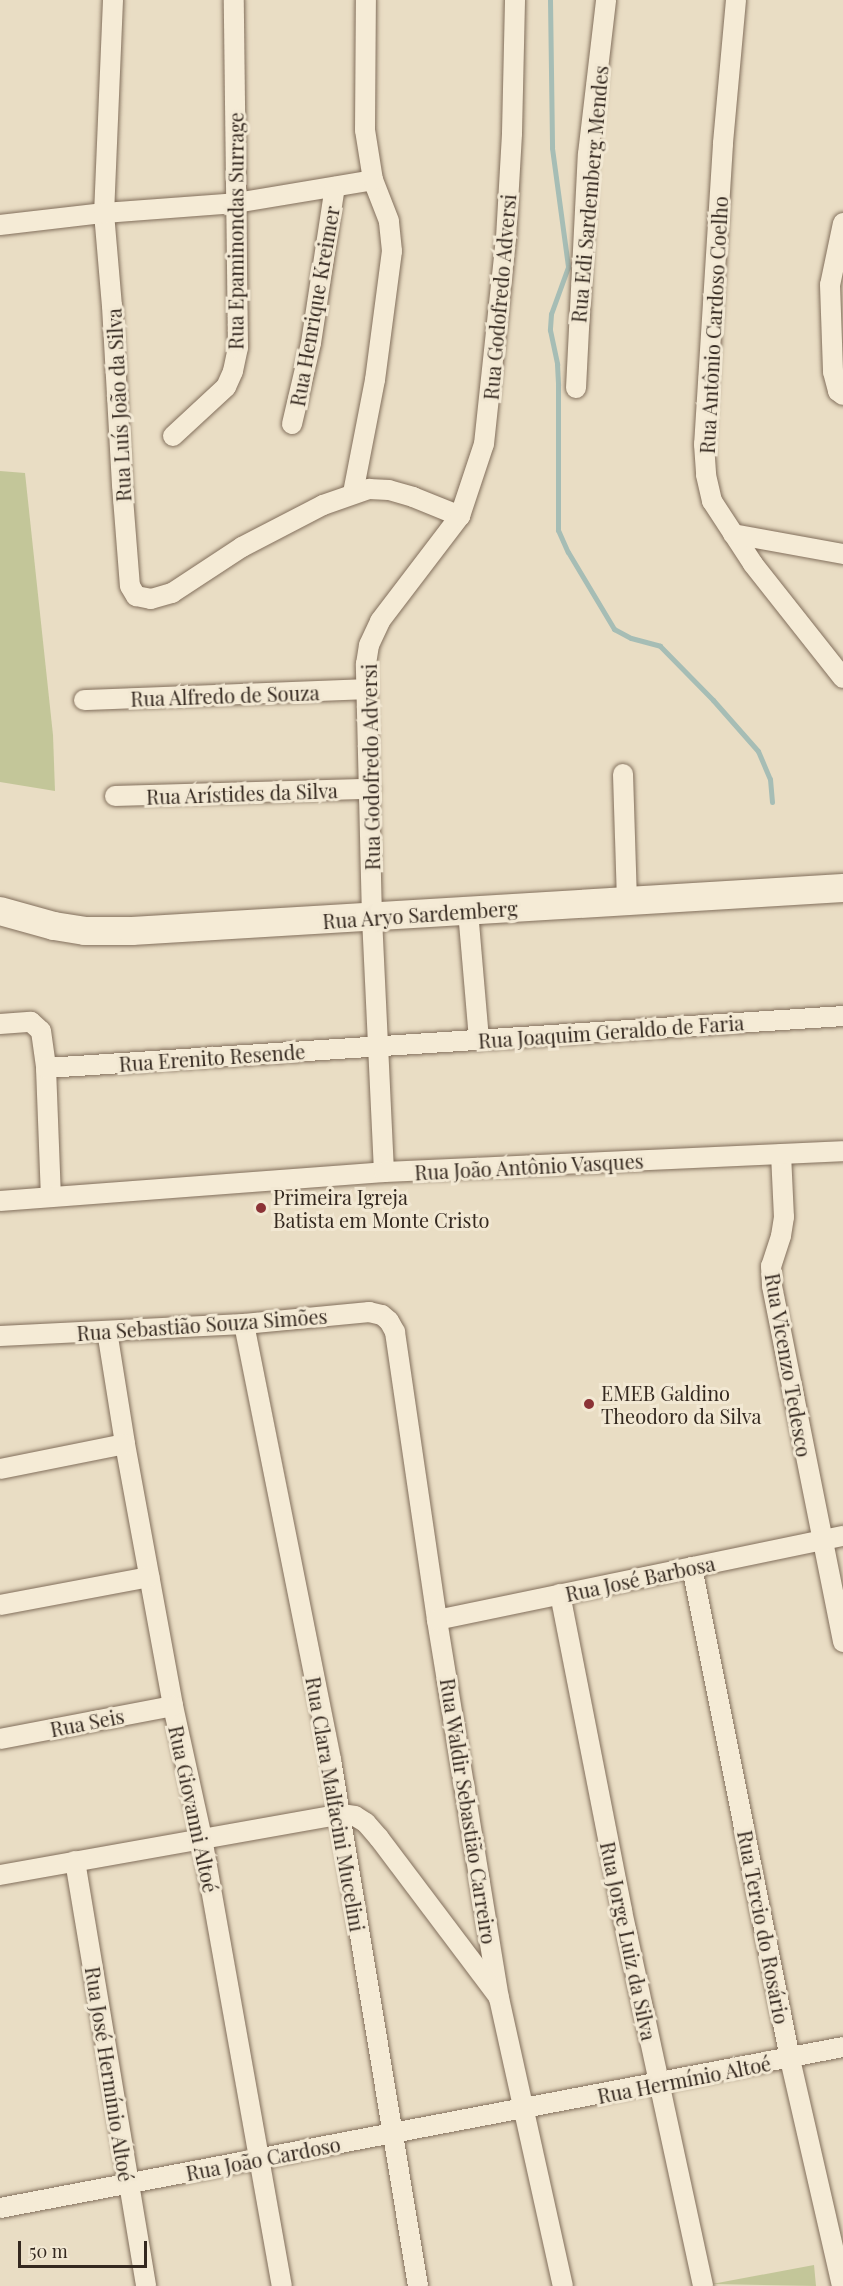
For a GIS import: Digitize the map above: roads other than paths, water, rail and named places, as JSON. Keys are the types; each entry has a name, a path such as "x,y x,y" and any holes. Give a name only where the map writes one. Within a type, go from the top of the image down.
{"street":[{"name":"Rua Luís João da Silva","path":"113,0 104,213 130,586 136,596 151,599 172,593 242,546 352,493"},
{"name":"Rua Epaminondas Surrage","path":"173,436 225,387 233,371 238,348 234,0"},
{"path":"366,0 365,130 373,180 389,221 392,251 375,380 352,493 369,489 389,490 460,516"},
{"name":"Rua Godofredo Adversi","path":"384,1172 372,918 366,689 369,645 380,621 460,516 484,444 506,238 512,133 515,0"},
{"name":"Rua Edi Sardemberg Mendes","path":"576,388 588,154 606,0"},
{"name":"Rua Antônio Cardoso Coelho","path":"736,0 727,74 704,444 706,475 712,501 753,564 843,678"},
{"path":"0,225 104,213 236,203 373,180"},
{"name":"Rua Henrique Kreimer","path":"292,424 311,343 335,188"},
{"path":"843,223 832,372 838,391 843,395"},
{"path":"733,534 843,554"},
{"name":"Rua Alfredo de Souza","path":"84,700 366,689"},
{"path":"623,774 627,899"},
{"name":"Rua Arístides da Silva","path":"115,796 370,789"},
{"name":"Rua Aryo Sardemberg","path":"0,911 54,926 85,931 132,931 372,918 627,899 843,888"},
{"path":"468,911 479,1040"},
{"name":"Rua Joaquim Geraldo de Faria","path":"379,1046 843,1016"},
{"path":"0,1024 24,1021 36,1025 41,1031 46,1068 51,1197"},
{"name":"Rua Erenito Resende","path":"46,1068 379,1046"},
{"name":"Rua João Antônio Vasques","path":"0,1201 384,1172 843,1151"},
{"name":"Rua Vicenzo Tedesco","path":"781,1154 784,1217 781,1236 771,1266 772,1286 843,1642"},
{"name":"Rua Sebastião Souza Simões","path":"0,1336 244,1324 369,1312 382,1315 395,1332"},
{"name":"Rua Clara Malfacini Mucelini","path":"244,1324 340,1814 418,2286"},
{"name":"Rua Giovanni Altoé","path":"106,1331 173,1706 202,1838 282,2286"},
{"name":"Rua Waldir Sebastião Carreiro","path":"395,1332 437,1620 499,1998 563,2286"},
{"path":"0,1469 125,1444"},
{"name":"Rua José Barbosa","path":"437,1620 843,1536"},
{"name":"Rua Tercio do Rosário","path":"692,1567 790,2059 842,2286"},
{"path":"0,1605 149,1577"},
{"name":"Rua Jorge Luiz da Silva","path":"560,1594 659,2084 703,2286"},
{"name":"Rua Seis","path":"0,1738 173,1706"},
{"path":"0,1875 340,1814 355,1816 366,1823 379,1838 499,1998"},
{"name":"Rua José Hermínio Altoé","path":"75,1861 146,2286"},
{"name":"Rua Hermínio Altoé","path":"525,2108 790,2059 843,2047"},
{"name":"Rua João Cardoso","path":"0,2208 525,2108"}],"waterway":[{"path":"550,0 552,148 568,267 551,314 550,330 557,364 558,385 558,530 568,552 614,629 631,638 660,646 713,700 758,751 770,779 772,802"}],"place":[{"name":"Primeira Igreja Batista em Monte Cristo","path":"261,1208"},
{"name":"EMEB Galdino Theodoro da Silva","path":"589,1404"}]}
